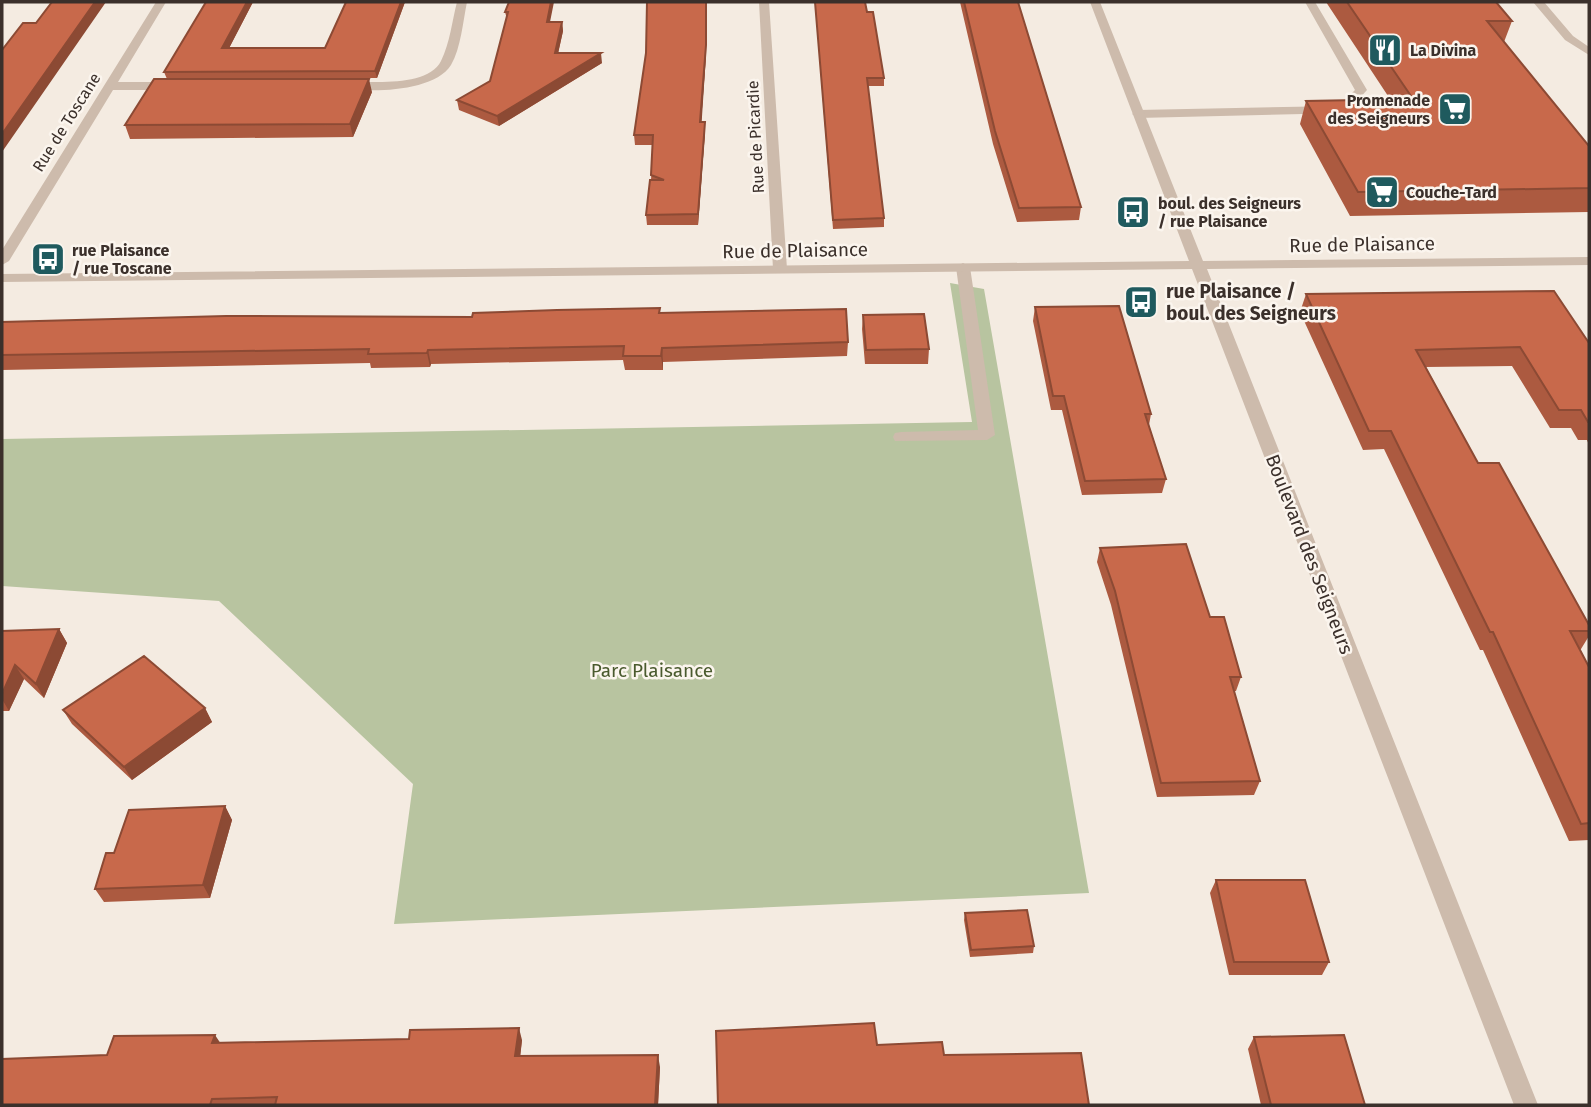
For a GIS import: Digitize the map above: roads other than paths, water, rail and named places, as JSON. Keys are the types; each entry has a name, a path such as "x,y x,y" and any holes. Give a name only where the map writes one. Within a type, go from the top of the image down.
{"street":[{"name":"Rue de Toscane","path":"2,261 161,2"},
{"path":"336,85 403,85 435,73 446,65 462,2"},
{"name":"Rue de Picardie","path":"764,2 780,269"},
{"name":"Boulevard des Seigneurs","path":"1095,2 1526,1105"},
{"path":"1138,114 1342,110 1361,90 1310,2"},
{"path":"1538,2 1569,38 1589,52"},
{"path":"109,86 189,86"},
{"name":"Rue de Plaisance","path":"2,278 1589,261"},
{"path":"901,437 987,435 963,267"}],"place":[{"name":"La Divina","path":"1385,50"},
{"name":"Promenade des Seigneurs","path":"1455,109"},
{"name":"Couche-Tard","path":"1382,192"},
{"name":"boul. des Seigneurs / rue Plaisance","path":"1133,212"},
{"name":"rue Plaisance / rue Toscane","path":"48,259"},
{"name":"rue Plaisance / boul. des Seigneurs","path":"1141,302"}],"park label":[{"name":"Parc Plaisance","path":"652,670"}]}
